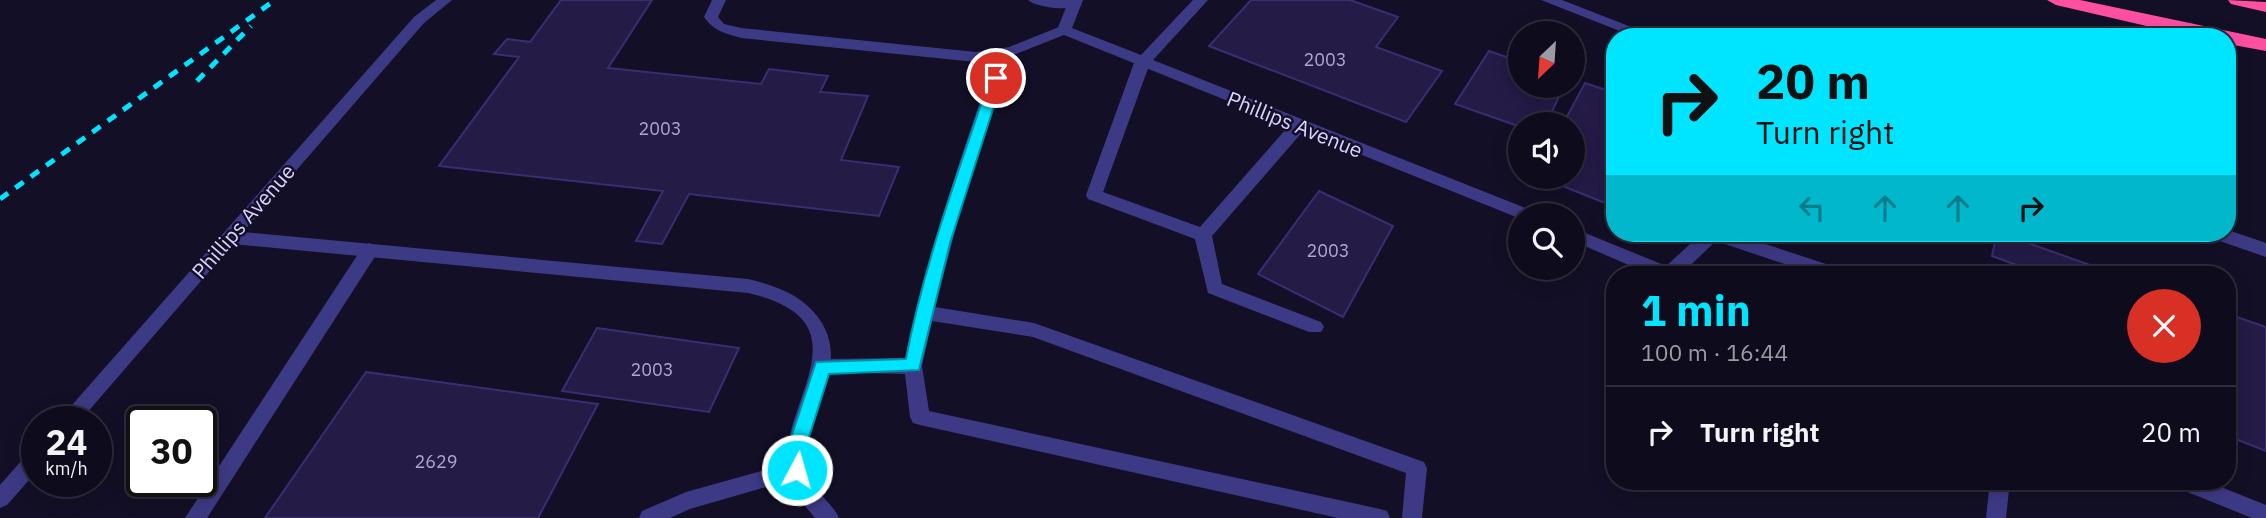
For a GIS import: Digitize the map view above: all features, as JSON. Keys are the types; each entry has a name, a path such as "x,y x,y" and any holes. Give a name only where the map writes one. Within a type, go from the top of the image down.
{"highway":[{"path":"2056,0 2180,28"},
{"path":"2237,0 2266,7"},
{"path":"2236,39 2266,45"}],"street":[{"name":"Phillips Avenue","path":"81,406 419,20 445,0"},
{"path":"719,0 711,17 719,27 741,33 976,57 1004,55 1032,46 1064,30 1076,2 1035,0"},
{"path":"1201,0 1142,63 1094,195 1203,235"},
{"path":"1548,0 1625,28"},
{"name":"Phillips Avenue","path":"1064,30 1508,208"},
{"path":"1004,55 972,145 923,313 913,366 920,417 1380,518"},
{"path":"1203,235 1299,125"},
{"path":"1203,235 1213,288 1315,327"},
{"path":"229,237 748,286 771,291 796,304 814,322 822,346 822,367 796,450 797,470 810,499 829,518"},
{"path":"1585,239 1651,266"},
{"path":"2236,240 2266,250"},
{"path":"1678,266 1704,242"},
{"path":"1740,242 1811,266"},
{"path":"195,518 370,250"},
{"path":"923,313 1034,330 1417,468 1412,518"},
{"path":"822,367 913,366"},
{"path":"649,518 686,501 797,470"},
{"path":"0,499 21,475"},
{"path":"1996,518 1999,490"},
{"path":"2205,490 2266,514"}],"building":[{"path":"561,0 652,0 608,68 761,84 769,69 828,76 820,92 868,96 841,160 899,167 879,216 689,194 662,244 636,241 663,191 439,166 519,57 494,54 507,39 530,42"},
{"path":"1251,0 1350,0 1398,17 1376,47 1442,71 1406,122 1209,46"},
{"path":"1489,51 1508,58 1508,98 1558,98 1552,112 1508,112 1508,122 1455,104"},
{"path":"1586,83 1606,90 1606,203 1570,189 1585,189 1585,112 1569,112 1577,98 1586,98"},
{"path":"1319,191 1393,226 1343,317 1258,274"},
{"path":"1995,242 2025,242 2093,266 2019,266 1992,256"},
{"path":"2236,317 2266,327 2266,451 2236,439"},
{"path":"597,328 739,348 709,412 562,391"},
{"path":"366,372 598,404 538,518 265,518"}],"railway":[{"path":"0,199 275,0"},
{"path":"197,81 251,26"}],"route":[{"path":"797,470 796,450 822,367 913,366 923,313 943,243 972,145 996,78"}]}
